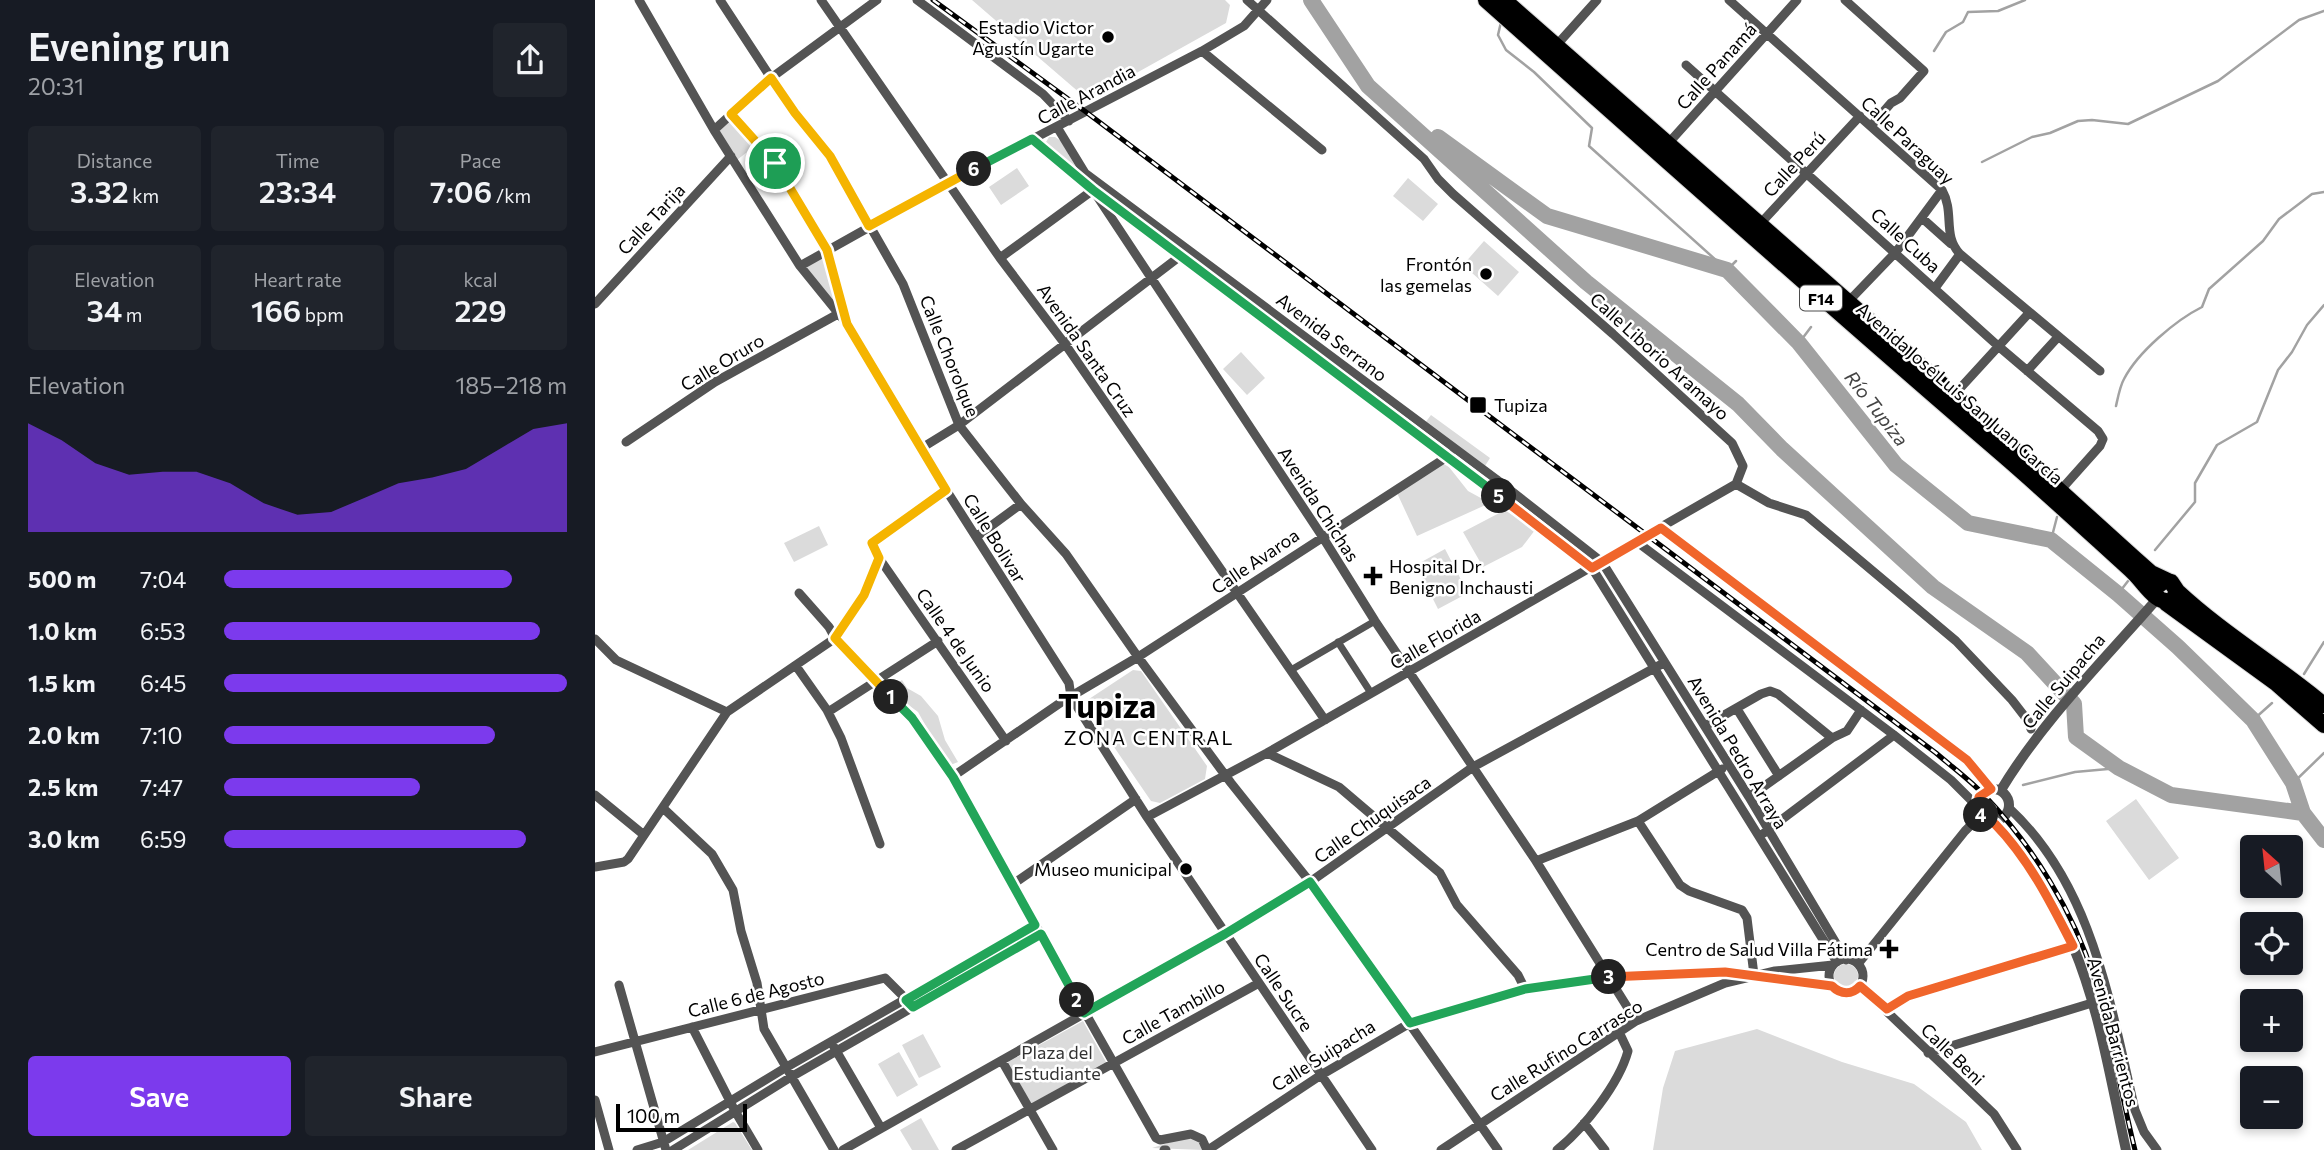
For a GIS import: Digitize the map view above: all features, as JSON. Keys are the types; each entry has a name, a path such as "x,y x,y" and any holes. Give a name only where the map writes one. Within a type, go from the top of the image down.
{"highway":[{"name":"Avenida José Luis San Juan García","path":"1486,0 1552,51 1842,308 2151,573 2165,593"},
{"name":"Avenida José Luis San Juan García","path":"1504,0 1552,51"},
{"name":"F14","path":"2165,593 2197,609 2314,703 2324,725"}],"street":[{"path":"639,0 714,131 800,266 847,324"},
{"name":"Calle Chorolque","path":"720,0 795,113 830,156 903,284 959,425 1021,504 1066,554 1225,775 1310,882 1498,1150"},
{"name":"Avenida Santa Cruz","path":"821,0 1000,258 1065,344 1325,720"},
{"path":"714,131 771,78 877,0"},
{"path":"917,0 1043,94 1069,121"},
{"name":"Calle Liborio Aramayo","path":"1247,0 1424,159 1453,194 1732,443 1743,466 1736,484"},
{"name":"Calle Arandia","path":"800,266 948,183 1202,51 1244,26 1267,0"},
{"path":"1552,51 1597,0"},
{"name":"Calle Paraguay","path":"1729,0 1942,190 1948,201 1951,244"},
{"name":"Calle Panamá","path":"1664,149 1797,0"},
{"path":"1845,0 1924,71 1871,126"},
{"path":"1202,51 1322,150"},
{"name":"Calle Cuba","path":"1686,65 1997,345 2098,431 2103,439 2100,446 2057,494"},
{"path":"731,114 775,163 827,250 847,324"},
{"name":"Calle Perú","path":"1756,230 1860,116"},
{"name":"Avenida Serrano","path":"1057,127 1096,187 1189,249 1592,568"},
{"name":"Avenida Serrano","path":"1032,139 1181,256 1451,454 1496,479 1602,562"},
{"name":"Calle Tarija","path":"595,304 731,156"},
{"path":"1000,258 1096,187"},
{"name":"Avenida Chichas","path":"1096,187 1151,279 1536,861 1636,1021"},
{"path":"1842,308 1896,252 1942,190"},
{"path":"1922,218 2029,313 2101,371"},
{"path":"920,449 959,425 1189,249"},
{"path":"1935,288 1960,254"},
{"path":"1949,400 2029,313"},
{"name":"Calle Oruro","path":"626,442 715,382 838,314"},
{"name":"Calle Bolivar","path":"847,324 920,449 1069,683 1071,697 1136,799"},
{"path":"2027,371 2058,337"},
{"name":"Calle Avaroa","path":"953,777 1071,697 1138,657 1451,454"},
{"path":"1736,484 1769,503 1806,515 1956,641 2012,699 2031,729"},
{"name":"Calle Florida","path":"1147,817 1267,753 1736,484"},
{"path":"595,867 628,859 727,712 835,638 864,595 879,558 872,543 946,490"},
{"path":"976,537 1021,504"},
{"path":"1661,528 1967,760 2008,798 2009,808 2004,817 1983,814"},
{"name":"Avenida Barrientos","path":"1637,542 1951,780 2013,844 2034,874 2073,946 2092,1003 2126,1150"},
{"name":"Calle 4 de Junio","path":"879,558 1006,741"},
{"name":"Avenida Pedro Arraya","path":"1602,562 1660,665 1839,962"},
{"name":"Avenida Pedro Arraya","path":"1592,568 1705,726 1723,768 1749,797 1763,833"},
{"path":"799,593 875,683 912,718 953,777 1156,1138 1160,1140 1191,1133 1202,1139 1207,1150"},
{"name":"Calle Suipacha","path":"1996,789 2165,593"},
{"path":"1291,670 1375,621"},
{"path":"595,639 616,660 727,712"},
{"path":"828,712 938,641"},
{"path":"1338,642 1371,693"},
{"name":"Calle Chuquisaca","path":"843,1150 1225,934 1310,882 1473,767 1660,665"},
{"path":"796,666 828,712 841,738 880,844"},
{"path":"1705,726 1770,691 1778,694 1832,738"},
{"path":"1737,709 1779,776"},
{"path":"1749,797 1832,738 1847,731 1861,710"},
{"path":"1763,833 1894,735"},
{"path":"1267,753 1339,787 1440,873 1457,905 1518,975 1525,989"},
{"path":"1536,861 1639,821 1723,768"},
{"path":"1858,964 1965,831 1983,814 1982,793 1996,789"},
{"path":"595,795 645,835"},
{"path":"1013,884 1136,799"},
{"name":"Calle Sucre","path":"1136,799 1372,1150"},
{"path":"663,808 712,854 733,890 741,932 757,983 764,1029 834,1150"},
{"path":"2009,808 2027,824 2076,900 2090,931 2135,1110 2144,1132 2157,1150"},
{"path":"1639,821 1680,885 1689,891 1742,910 1747,918 1754,975"},
{"path":"637,1150 665,1146 733,1106 837,1051 1035,925"},
{"path":"673,1150 785,1068 1041,934"},
{"path":"1887,1009 1908,996 2073,946"},
{"path":"1839,962 1858,964 1863,975 1860,986 1856,990 1840,993 1832,986 1829,975 1839,962"},
{"name":"Calle Suipacha","path":"1754,975 1839,962"},
{"name":"Calle Suipacha","path":"1207,1150 1321,1075 1410,1023 1525,989 1608,977 1725,972 1832,986"},
{"name":"Calle Rufino Carrasco","path":"1440,1150 1636,1021 1725,983 1754,975"},
{"name":"Calle 6 de Agosto","path":"595,1052 885,978 910,1004"},
{"name":"Calle Tambillo","path":"956,1150 1259,983"},
{"path":"619,985 665,1146"},
{"name":"Calle Beni","path":"1860,986 1994,1114 2017,1150"},
{"path":"1928,1053 2092,1003"},
{"path":"692,1027 758,1150"},
{"path":"1557,1150 1584,1122 1623,1070 1628,1051 1619,1032"},
{"path":"831,1042 881,1128"},
{"path":"1002,1061 1053,1150"},
{"path":"595,1100 609,1150"},
{"path":"1584,1122 1605,1150"}],"green space":[{"name":"Estadio Victor Agustín Ugarte","path":"972,0 1225,0 1230,5 1226,23 1088,100"},
{"path":"731,117 756,145 737,160 717,131"},
{"path":"1049,137 1061,141 1077,169 1048,150 1046,142"},
{"path":"1017,168 1029,186 1001,205 989,187"},
{"path":"1408,178 1438,204 1423,221 1393,196"},
{"path":"1484,241 1519,272 1498,296 1463,265"},
{"path":"825,254 842,317 804,267"},
{"path":"1241,352 1265,378 1247,395 1223,369"},
{"path":"1431,415 1490,458 1485,466 1425,423"},
{"path":"1442,463 1449,467 1468,491 1490,503 1417,536 1397,493"},
{"path":"1505,510 1535,530 1522,547 1483,567 1463,532"},
{"path":"819,526 828,545 794,562 784,543"},
{"path":"1445,549 1468,593 1438,609 1416,565"},
{"path":"1133,670 1141,671 1207,766 1205,779 1160,803 1151,801 1088,709 1089,699"},
{"path":"902,680 907,688 921,696 938,716 945,740 958,762 948,766 918,712 888,690"},
{"path":"2136,799 2179,858 2149,880 2106,821"},
{"path":"1846,964 1855,967 1858,976 1855,985 1846,988 1837,985 1834,976 1837,967"},
{"name":"Plaza del Estudiante","path":"1083,1021 1106,1062 1031,1104 1008,1062"},
{"path":"1757,1029 1842,1062 1914,1084 1966,1122 1982,1150 1653,1150 1663,1088 1675,1051"},
{"path":"923,1034 941,1067 919,1078 902,1045"},
{"path":"899,1052 918,1085 897,1097 878,1064"},
{"path":"921,1118 939,1150 912,1150 900,1130"},
{"path":"733,1122 752,1150 688,1150"},
{"path":"1187,1137 1199,1141 1203,1150 1152,1148"}],"waterway":[{"name":"Río Tupiza","path":"1311,0 1368,86 1586,282 1738,404 1782,449 1933,587 2027,653 2074,704 2076,737 2119,768 2171,795 2303,813 2324,840"},
{"path":"1934,51 1946,32 1963,22 1968,12 1998,11 2025,0"},
{"path":"1982,162 2032,137 2050,133 2078,121 2128,124 2218,81 2299,20 2324,11"},
{"path":"1501,22 1498,35 1506,50 1534,72 1592,128 1589,146 1727,270 1736,261"},
{"name":"Río Tupiza","path":"1438,137 1547,216 1727,270 1799,343 1896,465 1968,523 2051,540 2178,647 2253,720 2293,783 2303,813"},
{"path":"2116,406 2124,379 2138,358 2170,328 2202,307 2209,289 2263,241 2279,219 2312,194 2324,192"},
{"path":"2155,550 2195,502 2195,483 2217,445 2257,422 2278,370 2307,325 2324,305"},
{"path":"1799,343 1811,327"},
{"path":"2051,540 2057,517"},
{"path":"2118,594 2128,581"},
{"path":"2304,674 2324,642"},
{"path":"2253,720 2272,703"},
{"path":"2293,783 2324,753"},
{"path":"2023,785 2075,772 2119,768"}],"railway":[{"path":"933,0 1086,112 1936,753 1979,789 2035,857 2075,929 2100,999 2135,1150"}],"place":[{"name":"Estadio Victor Agustín Ugarte","path":"1108,37"},
{"name":"Frontón las gemelas","path":"1486,274"},
{"name":"Tupiza","path":"1478,405"},
{"name":"Hospital Dr. Benigno Inchausti","path":"1373,576"},
{"name":"Museo municipal","path":"1186,869"},
{"name":"Centro de Salud Villa Fátima","path":"1889,949"}],"district":[{"name":"Tupiza","path":"1107,705"},
{"name":"ZONA CENTRAL","path":"1149,737"}],"route":[{"path":"771,78 830,156 869,226 1032,139 1093,190 1592,568 1661,528 1967,760 1991,789 1979,797 1978,811 2013,844 2034,874 2073,946 1908,996 1887,1009 1860,986 1851,992 1840,993 1832,986 1725,972 1608,977 1525,989 1410,1023 1310,882 1225,934 1084,1013 1041,934 913,1007 906,1000 1035,925 953,777 912,718 879,687 835,638 864,595 879,558 872,543 946,490 847,324 827,250 775,163 731,114 771,78"}]}
